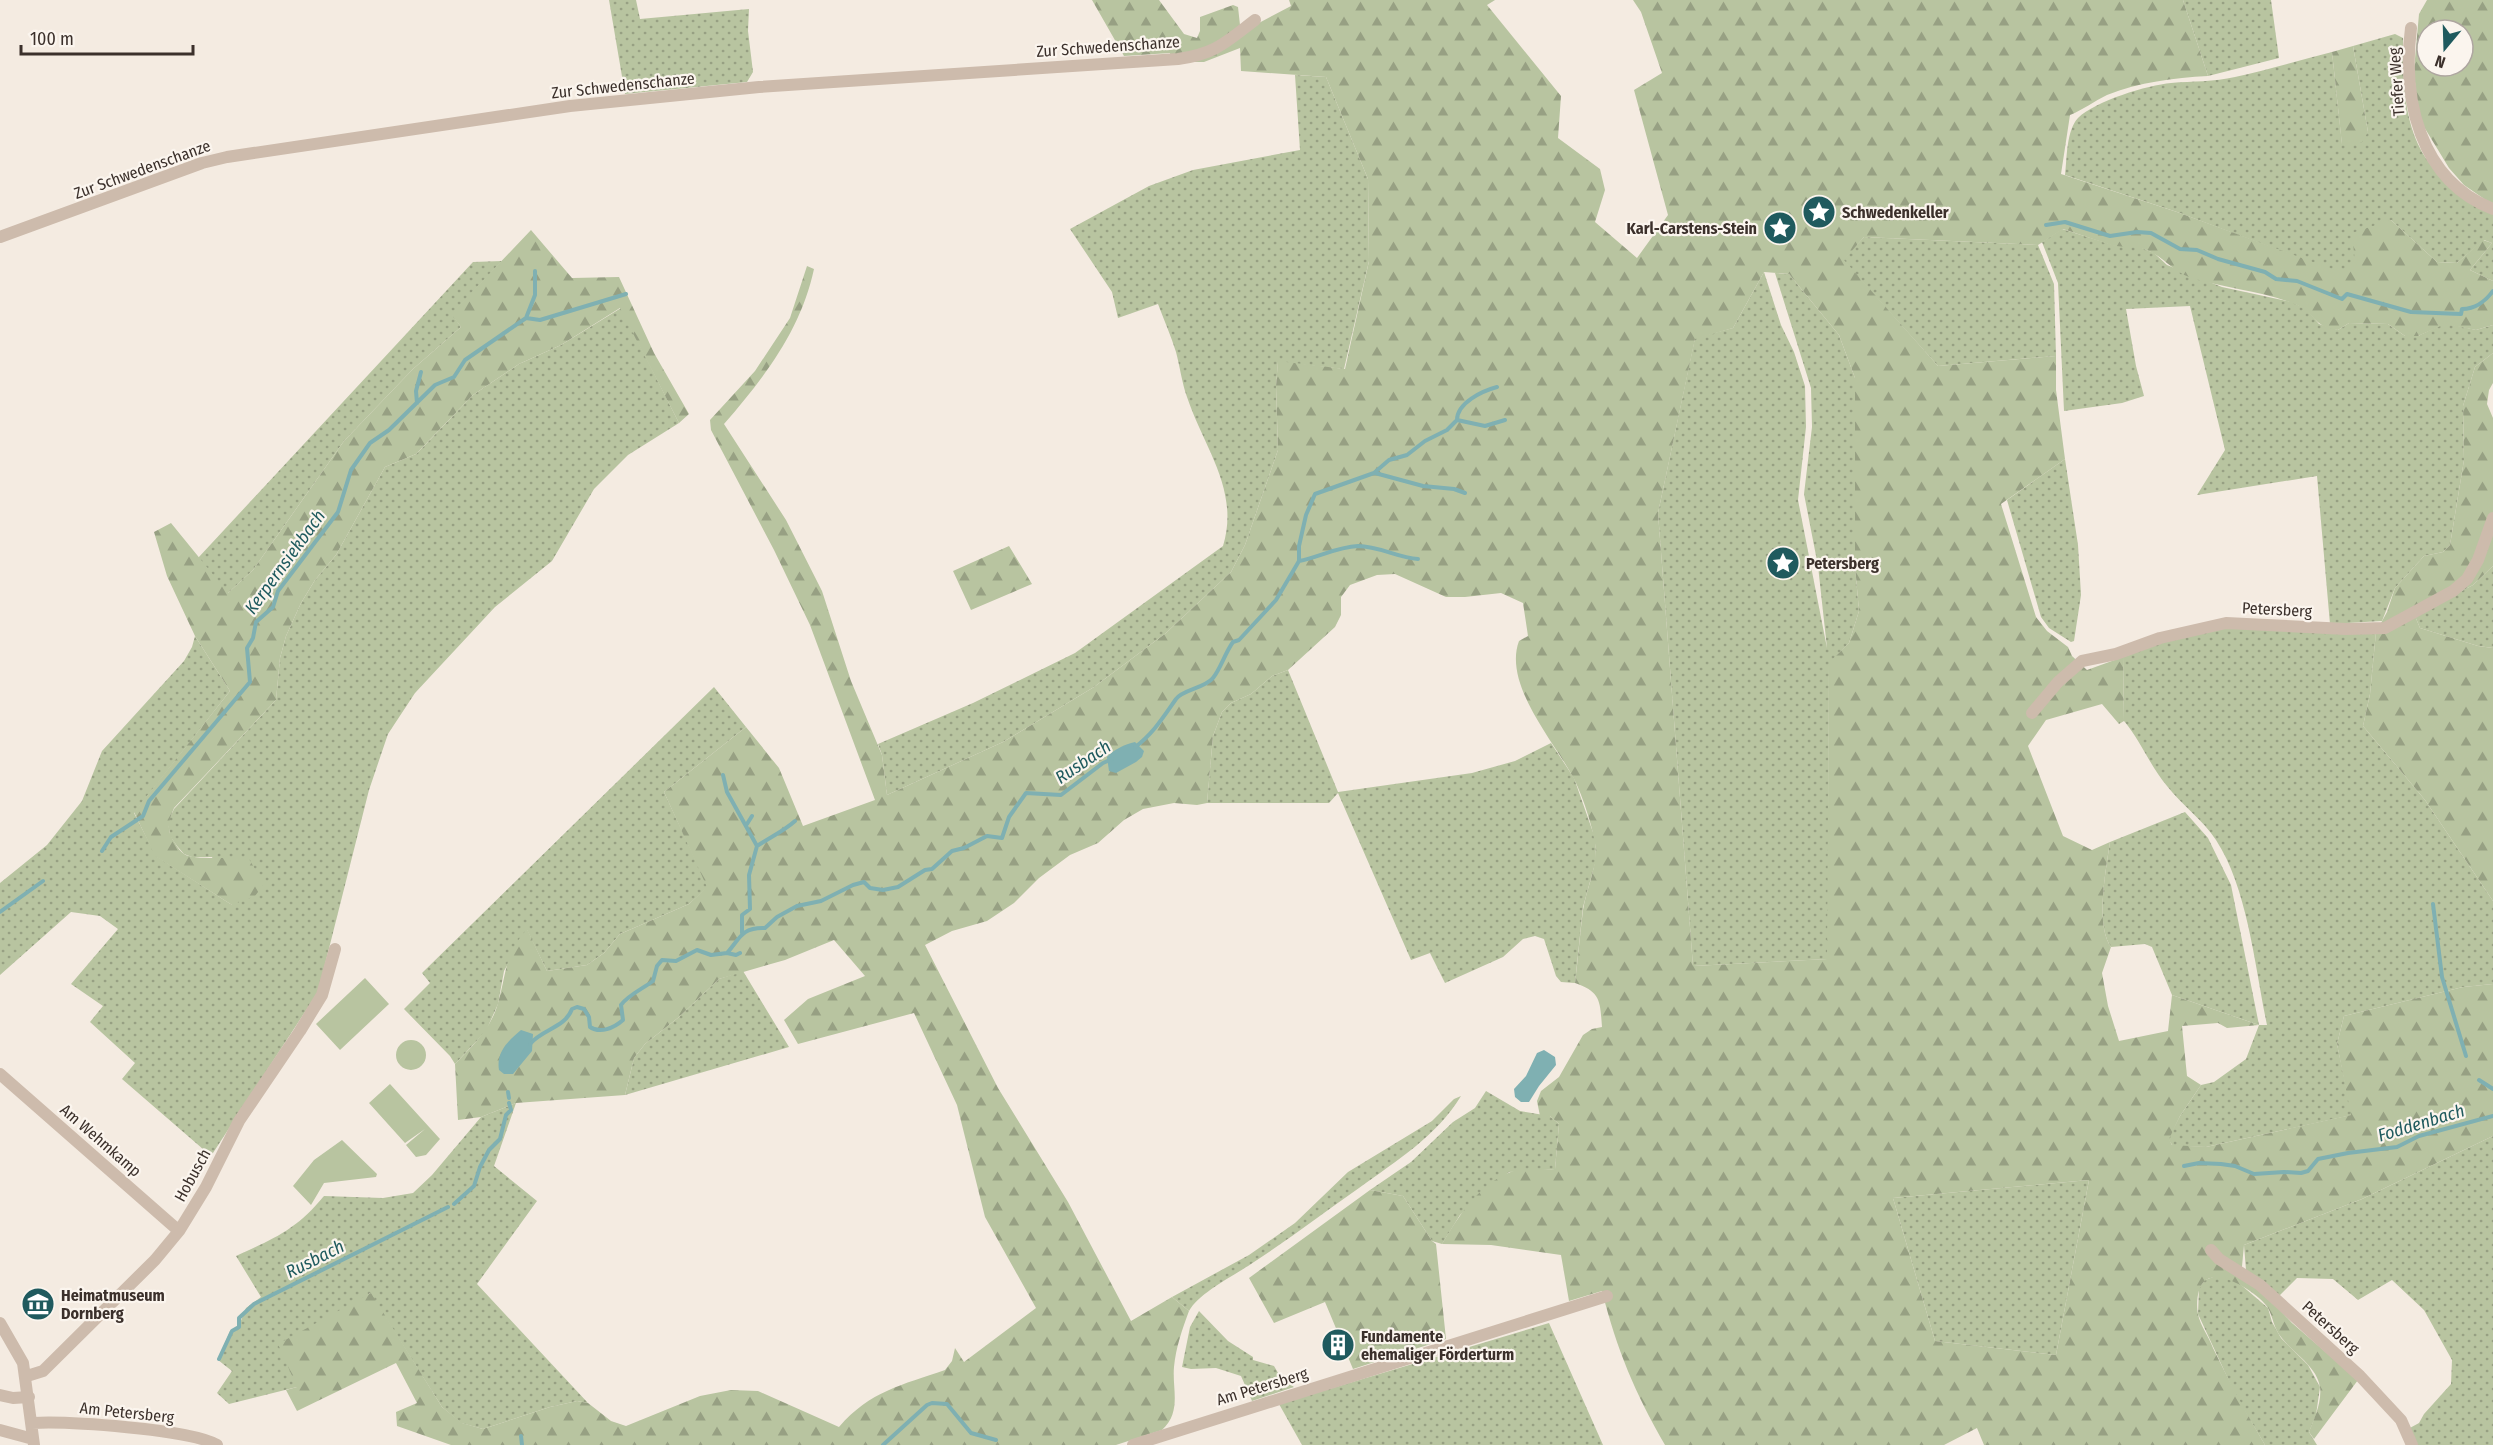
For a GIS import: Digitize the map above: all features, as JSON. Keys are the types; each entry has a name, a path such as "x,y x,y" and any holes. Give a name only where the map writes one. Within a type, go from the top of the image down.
{"street":[{"name":"Zur Schwedenschanze","path":"0,237 227,157 570,106 735,89 1201,56 1255,21"},
{"name":"Tiefer Weg","path":"2411,28 2409,71 2415,120 2424,145 2442,171 2459,189 2478,203 2493,209"},
{"name":"Petersberg","path":"2032,713 2058,682 2082,661 2116,654 2160,638 2226,623 2346,629 2385,628 2453,591 2467,579 2478,560 2493,518"},
{"name":"Hobusch","path":"27,1376 43,1371 155,1260 179,1231 206,1187 239,1121 300,1032 322,995 335,949"},
{"name":"Am Wehmkamp","path":"0,1074 179,1231"},
{"name":"Petersberg","path":"2211,1250 2219,1259 2260,1285 2360,1376 2401,1420 2412,1445"},
{"name":"Am Petersberg","path":"1133,1445 1606,1296"},
{"path":"0,1323 18,1352 27,1376 34,1442 0,1430"},
{"path":"0,1395 13,1398 29,1397"},
{"name":"Am Petersberg","path":"32,1423 82,1424 181,1434 209,1440 217,1445"}],"green space":[{"path":"609,0 636,0 640,19 749,9 748,31 753,72 747,82 625,94"},
{"path":"1092,0 1159,0 1184,34 1197,38 1200,31 1200,17 1233,5 1238,7 1240,25 1257,24 1291,6 1289,0 1495,0 1487,5 1561,96 1558,138 1600,169 1605,190 1595,222 1637,258 1668,215 1634,90 1662,73 1641,12 1633,0 2183,0 2208,76 2169,79 2132,87 2107,95 2070,115 2061,174 2177,212 2340,272 2355,262 2352,233 2391,220 2437,262 2457,263 2483,240 2492,243 2470,270 2493,281 2493,325 2476,330 2445,324 2418,336 2405,336 2388,324 2349,323 2338,330 2323,326 2300,306 2292,303 2268,295 2189,277 2146,250 2111,245 2063,229 2038,245 1864,237 1844,260 1938,366 2056,356 2056,390 2065,459 2001,504 2036,617 2047,631 2068,647 2072,656 2087,670 2123,657 2124,721 2119,724 2102,704 2046,720 2028,746 2063,836 2092,850 2110,842 2104,881 2103,911 2106,937 2111,947 2102,973 2108,1006 2119,1041 2168,1031 2172,995 2259,1025 2227,1028 2218,1023 2182,1026 2187,1076 2201,1085 2180,1116 2169,1139 2172,1145 2206,1147 2351,1115 2337,1044 2344,1016 2463,987 2493,984 2493,1136 2362,1199 2244,1245 2241,1277 2264,1293 2292,1323 2358,1380 2314,1439 2309,1432 2320,1399 2320,1387 2310,1366 2279,1334 2264,1303 2240,1285 2221,1278 2213,1278 2206,1280 2199,1291 2197,1305 2199,1318 2231,1385 2265,1445 1984,1445 1977,1428 1944,1445 1665,1445 1628,1371 1602,1291 1569,1301 1561,1255 1491,1245 1442,1244 1470,1203 1497,1179 1519,1170 1555,1169 1559,1124 1550,1116 1540,1116 1537,1101 1541,1091 1559,1077 1583,1035 1592,1029 1602,1027 1598,999 1590,990 1575,983 1583,910 1594,865 1595,847 1593,831 1576,783 1532,711 1518,675 1516,658 1519,641 1528,636 1523,603 1501,593 1446,597 1395,574 1377,575 1350,585 1341,597 1341,615 1335,627 1288,670 1272,676 1251,694 1231,703 1222,712 1213,736 1207,803 1197,805 1174,803 1143,809 1124,820 1098,843 1070,855 1039,878 1014,903 987,921 952,931 925,945 998,1088 1068,1202 1131,1321 1172,1297 1189,1311 1175,1360 1174,1408 1172,1416 1162,1430 1116,1445 451,1445 397,1426 396,1412 417,1403 396,1363 297,1411 286,1390 297,1387 278,1344 371,1293 442,1407 462,1423 483,1429 550,1407 577,1401 588,1403 611,1421 626,1426 700,1396 731,1390 758,1391 839,1427 875,1397 901,1385 945,1370 952,1361 955,1348 964,1362 1036,1308 985,1217 957,1105 914,1013 798,1044 784,1020 808,999 865,976 834,940 785,960 719,979 679,1017 645,1044 634,1058 625,1095 516,1103 481,1117 458,1120 455,1064 481,1036 491,1021 510,956 527,929 547,971 587,965 604,953 620,934 689,904 707,887 664,792 746,727 779,768 803,826 875,800 810,625 774,550 711,430 710,420 755,371 790,318 807,266 814,269 808,291 790,333 767,371 724,424 786,520 822,591 851,681 882,755 887,795 1003,742 1094,687 1166,633 1231,572 1245,545 1278,450 1276,386 1278,361 1345,369 1369,261 1368,179 1326,77 1241,71 1240,48 1204,62 1171,62 1170,53 1124,56","holes":["1764,272 1789,274 1839,335 1855,378 1855,566 1859,611 1849,643 1829,663 1827,959 1693,966 1658,513 1695,339 1733,328","2089,1180 2056,1355 1935,1341 1893,1198"]},
{"path":"2183,0 2271,0 2279,58 2208,76"},
{"path":"2427,0 2493,0 2493,205 2464,185 2449,168 2418,117 2414,70 2415,59 2415,78 2475,78 2475,18 2419,18"},
{"path":"2395,34 2403,38 2407,110 2418,144 2426,159 2457,190 2493,214 2493,281 2470,270 2492,243 2484,240 2457,263 2437,262 2391,220 2355,263 2340,273 2177,212 2065,175 2068,145 2074,124 2086,112 2109,100 2149,87 2171,83 2227,79 2332,52 2342,144 2368,132 2353,46"},
{"path":"2353,46 2368,132 2362,142 2342,145 2332,52"},
{"path":"1295,75 1326,77 1368,179 1369,261 1344,369 1278,362 1276,386 1278,450 1245,545 1231,572 1166,633 1094,687 1003,742 887,795 882,755 878,744 973,703 1075,653 1223,546 1227,526 1224,488 1187,397 1176,352 1158,304 1118,318 1112,292 1070,229 1149,186 1193,170 1300,150"},
{"path":"2062,229 2113,245 2137,246 2154,253 2167,265 2222,287 2292,302 2306,309 2319,324 2338,330 2349,323 2388,324 2405,336 2418,336 2445,323 2476,330 2493,325 2493,353 2475,367 2463,406 2464,460 2450,545 2443,552 2424,556 2395,588 2382,621 2330,624 2317,476 2197,495 2225,450 2190,306 2126,309 2144,396 2122,403 2064,411 2058,283 2042,242"},
{"path":"531,230 572,278 619,277 654,353 689,414 679,423 620,308 561,345 519,364 473,395 416,454 385,467 336,555 315,580 301,603 286,636 280,658 276,700 174,808 172,813 169,822 170,834 184,854 196,857 249,859 264,884 255,896 232,905 155,856 134,812 230,691 195,636 167,576 154,532 171,523 228,593 253,570 344,441 413,369 461,327 451,314"},
{"path":"1864,237 2038,245 2054,284 2056,356 1938,366 1843,260"},
{"path":"502,261 452,314 461,327 413,369 344,441 253,570 227,594 198,558 473,262"},
{"path":"1764,272 1781,325 1794,352 1805,386 1806,427 1798,500 1827,648 1818,566 1804,494 1812,427 1811,388 1775,273 1789,274 1839,335 1855,378 1855,566 1859,611 1849,643 1829,664 1828,959 1693,966 1658,513 1695,338 1733,328"},
{"path":"621,308 679,423 628,455 594,489 552,561 495,607 415,693 388,734 369,790 318,992 211,1156 122,1079 135,1063 90,1022 103,1006 71,984 118,929 100,916 71,912 0,975 0,883 47,845 82,801 102,751 184,661 195,636 230,691 134,813 156,856 232,905 212,857 192,857 184,854 170,836 168,822 174,809 276,700 280,658 286,636 301,603 315,580 336,555 385,467 416,454 473,395 519,364 561,345"},
{"path":"2493,353 2493,383 2489,390 2487,404 2493,418 2493,566 2473,585 2415,616 2420,628 2478,646 2493,648 2493,901 2425,800 2363,726 2370,694 2376,632 2387,612 2395,588 2424,556 2443,552 2450,545 2464,460 2463,406 2475,367"},
{"path":"2065,459 2078,545 2081,595 2074,641 2071,642 2049,628 2041,617 2007,500"},
{"path":"1009,546 1032,584 971,610 953,571"},
{"path":"2493,566 2493,648 2478,646 2420,628 2415,616 2473,585"},
{"path":"2228,626 2376,632 2370,694 2363,726 2425,800 2493,901 2493,984 2463,987 2344,1016 2337,1044 2352,1115 2206,1147 2173,1146 2168,1139 2201,1085 2214,1082 2246,1059 2259,1025 2267,1025 2249,930 2236,882 2216,840 2161,778 2124,721 2123,657 2169,640"},
{"path":"1288,670 1338,792 1472,773 1515,761 1551,743 1574,778 1595,838 1596,860 1583,907 1575,983 1561,982 1556,976 1544,939 1535,936 1523,939 1503,957 1445,983 1430,953 1411,960 1338,793 1329,803 1207,803 1213,736 1222,712 1231,703 1251,694 1272,676"},
{"path":"714,687 746,727 664,792 708,887 689,904 620,934 604,953 587,965 547,971 527,930 504,971 498,1004 486,1031 455,1064 404,1009 430,983 422,973"},
{"path":"2185,812 2208,838 2231,885 2259,1025 2172,995 2152,947 2145,944 2111,947 2106,937 2103,911 2104,881 2110,842"},
{"path":"743,971 789,1047 625,1095 634,1058 645,1044 679,1017 719,979"},
{"path":"365,978 389,1004 340,1050 316,1024"},
{"path":"411,1040 422,1044 426,1055 422,1066 411,1070 400,1066 396,1055 400,1044"},
{"path":"390,1084 440,1139 426,1155 416,1157 406,1145 425,1129 405,1143 369,1103"},
{"path":"1486,1091 1520,1111 1550,1116 1559,1124 1555,1169 1509,1172 1460,1215 1442,1244 1432,1241 1403,1196 1370,1190 1411,1162 1453,1122 1475,1108"},
{"path":"1461,1096 1440,1123 1415,1147 1278,1246 1208,1291 1189,1311 1172,1297 1249,1255 1295,1223 1348,1172 1432,1121 1454,1099"},
{"path":"516,1103 494,1166 537,1201 477,1284 588,1403 577,1401 550,1407 483,1429 461,1423 442,1407 370,1293 297,1387 229,1404 217,1393 232,1371 218,1360 230,1331 238,1328 246,1308 261,1297 236,1256 284,1232 314,1208 324,1196 383,1198 413,1193 432,1175 481,1117"},
{"path":"2493,1136 2493,1445 2416,1445 2408,1429 2419,1423 2424,1414 2451,1384 2452,1360 2424,1310 2392,1280 2358,1300 2333,1279 2297,1278 2278,1297 2246,1270 2244,1245 2362,1199"},
{"path":"342,1140 377,1174 376,1177 324,1183 311,1205 293,1186 314,1160"},
{"path":"2089,1180 2056,1355 1935,1341 1893,1198"},
{"path":"1370,1190 1403,1196 1436,1244 1446,1339 1353,1369 1325,1302 1274,1323 1249,1278"},
{"path":"2213,1277 2227,1277 2240,1284 2268,1308 2272,1322 2281,1338 2308,1365 2320,1387 2316,1415 2309,1432 2317,1445 2265,1445 2236,1396 2198,1314 2199,1288 2205,1280"},
{"path":"1199,1311 1228,1341 1253,1357 1253,1360 1274,1366 1281,1378 1294,1387 1252,1401 1241,1376 1216,1368 1182,1367 1190,1327"},
{"path":"1549,1323 1603,1445 1302,1445 1279,1404"}],"water":[{"path":"1135,742 1144,751 1142,757 1116,773 1109,771 1107,757 1112,752"},
{"path":"521,1030 533,1034 532,1051 513,1074 504,1074 499,1070 501,1052"},
{"path":"1544,1050 1555,1057 1556,1065 1529,1102 1521,1102 1515,1097 1514,1089 1526,1076 1537,1053"}],"waterway":[{"path":"2046,225 2065,222 2110,236 2137,232 2151,233 2180,249 2197,250 2218,259 2265,272 2276,279 2297,281 2342,299 2347,294 2411,312 2461,314 2462,309 2480,304 2493,291"},
{"name":"Kerpernsiekbach","path":"526,318 535,295 535,271"},
{"name":"Kerpernsiekbach","path":"102,851 111,837 143,816 149,801 250,682 247,648 253,638 256,622 273,607 278,591 338,512 351,470 370,443 389,430 435,385 454,377 465,360 526,318 540,320 626,294"},
{"name":"Kerpernsiekbach","path":"417,403 416,391 421,372"},
{"name":"Rusbach","path":"1135,747 1153,731 1179,696 1213,678 1233,642 1239,640 1276,600 1299,561 1299,546 1306,515 1315,494 1374,473 1389,460 1407,455 1425,441 1447,430 1457,420 1461,408 1471,399 1484,391 1497,387"},
{"name":"Rusbach","path":"1457,420 1485,426 1505,420"},
{"name":"Rusbach","path":"1375,473 1423,486 1454,489 1465,493"},
{"name":"Rusbach","path":"1299,561 1358,546 1418,559"},
{"name":"Rusbach","path":"530,1044 559,1024 572,1009 577,1007 584,1009 589,1017 590,1027 594,1029 607,1029 623,1020 621,1005 653,981 657,966 662,960 676,961 697,950 711,955 727,953 746,932 765,928 777,917 797,906 821,901 864,882 870,888 883,890 898,887 925,870 932,869 952,851 964,848 987,836 1002,838 1009,817 1026,793 1061,795 1103,763 1112,759"},
{"name":"Rusbach","path":"723,775 727,792 757,846 749,875 750,909 742,915 742,933"},
{"name":"Rusbach","path":"747,824 752,816"},
{"name":"Rusbach","path":"757,846 795,821"},
{"name":"Kerpernsiekbach","path":"0,912 43,881"},
{"name":"Foddenbach","path":"2433,904 2442,977 2466,1056"},
{"name":"Rusbach","path":"727,953 736,955 740,953"},
{"name":"Foddenbach","path":"2479,1080 2493,1089"},
{"name":"Rusbach","path":"508,1092 509,1098"},
{"name":"Rusbach","path":"454,1204 474,1186 489,1150 500,1139 506,1115 511,1110 509,1103"},
{"name":"Foddenbach","path":"2184,1166 2199,1163 2221,1164 2235,1166 2254,1174 2301,1173 2308,1171 2318,1159 2397,1147 2419,1136 2493,1116"},
{"name":"Rusbach","path":"219,1359 232,1331 239,1327 239,1318 254,1304 448,1207"},
{"path":"883,1445 932,1403 947,1404 971,1433 996,1440"},
{"path":"521,1436 522,1445"}],"place":[{"name":"Schwedenkeller","path":"1819,212"},
{"name":"Karl-Carstens-Stein","path":"1780,228"},
{"name":"Petersberg","path":"1783,563"},
{"name":"Heimatmuseum Dornberg","path":"38,1304"},
{"name":"Fundamente ehemaliger Förderturm","path":"1338,1345"}]}
